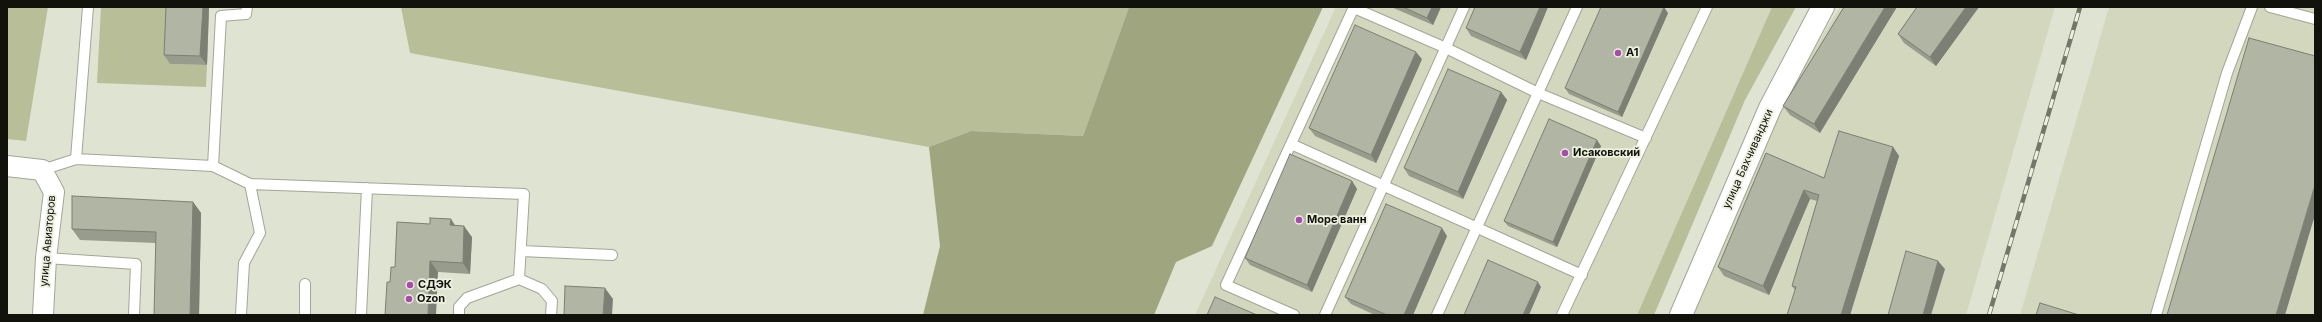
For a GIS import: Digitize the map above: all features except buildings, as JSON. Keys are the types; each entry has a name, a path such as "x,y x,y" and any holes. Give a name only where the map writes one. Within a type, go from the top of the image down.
{"main road":[{"name":"улица Бахчиванджи","path":"1681,315 1770,108 1823,7"}],"street":[{"path":"7,166 42,170"},
{"name":"улица Авиаторов","path":"42,170 54,192 46,258 43,315"}],"lane":[{"path":"76,159 88,7"},
{"path":"213,166 221,16 246,14 247,7"},
{"path":"1294,315 1226,285 1354,7 1446,48 1538,93 1646,138"},
{"path":"1325,315 1464,7"},
{"path":"1437,315 1577,7"},
{"path":"1562,315 1582,276 1707,7"},
{"path":"2156,315 2227,73 2252,7"},
{"path":"2270,7 2315,19"},
{"path":"1291,144 1582,276"},
{"path":"42,170 76,159 213,166 250,184 524,194 520,279"},
{"path":"241,315 244,263 260,233 250,184"},
{"path":"361,315 367,188"},
{"path":"521,250 612,255"},
{"path":"46,258 136,264 134,315"},
{"path":"459,315 460,307 467,298 520,279 542,289 552,301 551,315"},
{"path":"304,284 305,315"}],"shaded area":[{"path":"7,7 48,7 26,141 7,139"},
{"path":"101,7 173,8 170,64 207,65 206,87 97,83"},
{"path":"401,7 1129,7 1083,136 971,131 929,147 410,53"},
{"path":"1129,7 1323,7 1212,246 1176,262 1154,315 923,315 940,246 929,147 971,131 1083,136"},
{"path":"1336,7 1772,7 1637,315 1195,315"},
{"path":"1772,7 1796,7 1745,100 1654,315 1637,315"},
{"path":"1840,7 2055,7 1966,315 1689,315 1766,126"},
{"path":"2109,7 2315,7 2315,315 2020,315"}],"railway":[{"path":"1989,315 2080,7"}],"place":[{"name":"A1","path":"1618,53"},
{"name":"Исаковский","path":"1565,153"},
{"name":"Море ванн","path":"1299,220"},
{"name":"СДЭК","path":"410,285"},
{"name":"Ozon","path":"409,299"}]}
